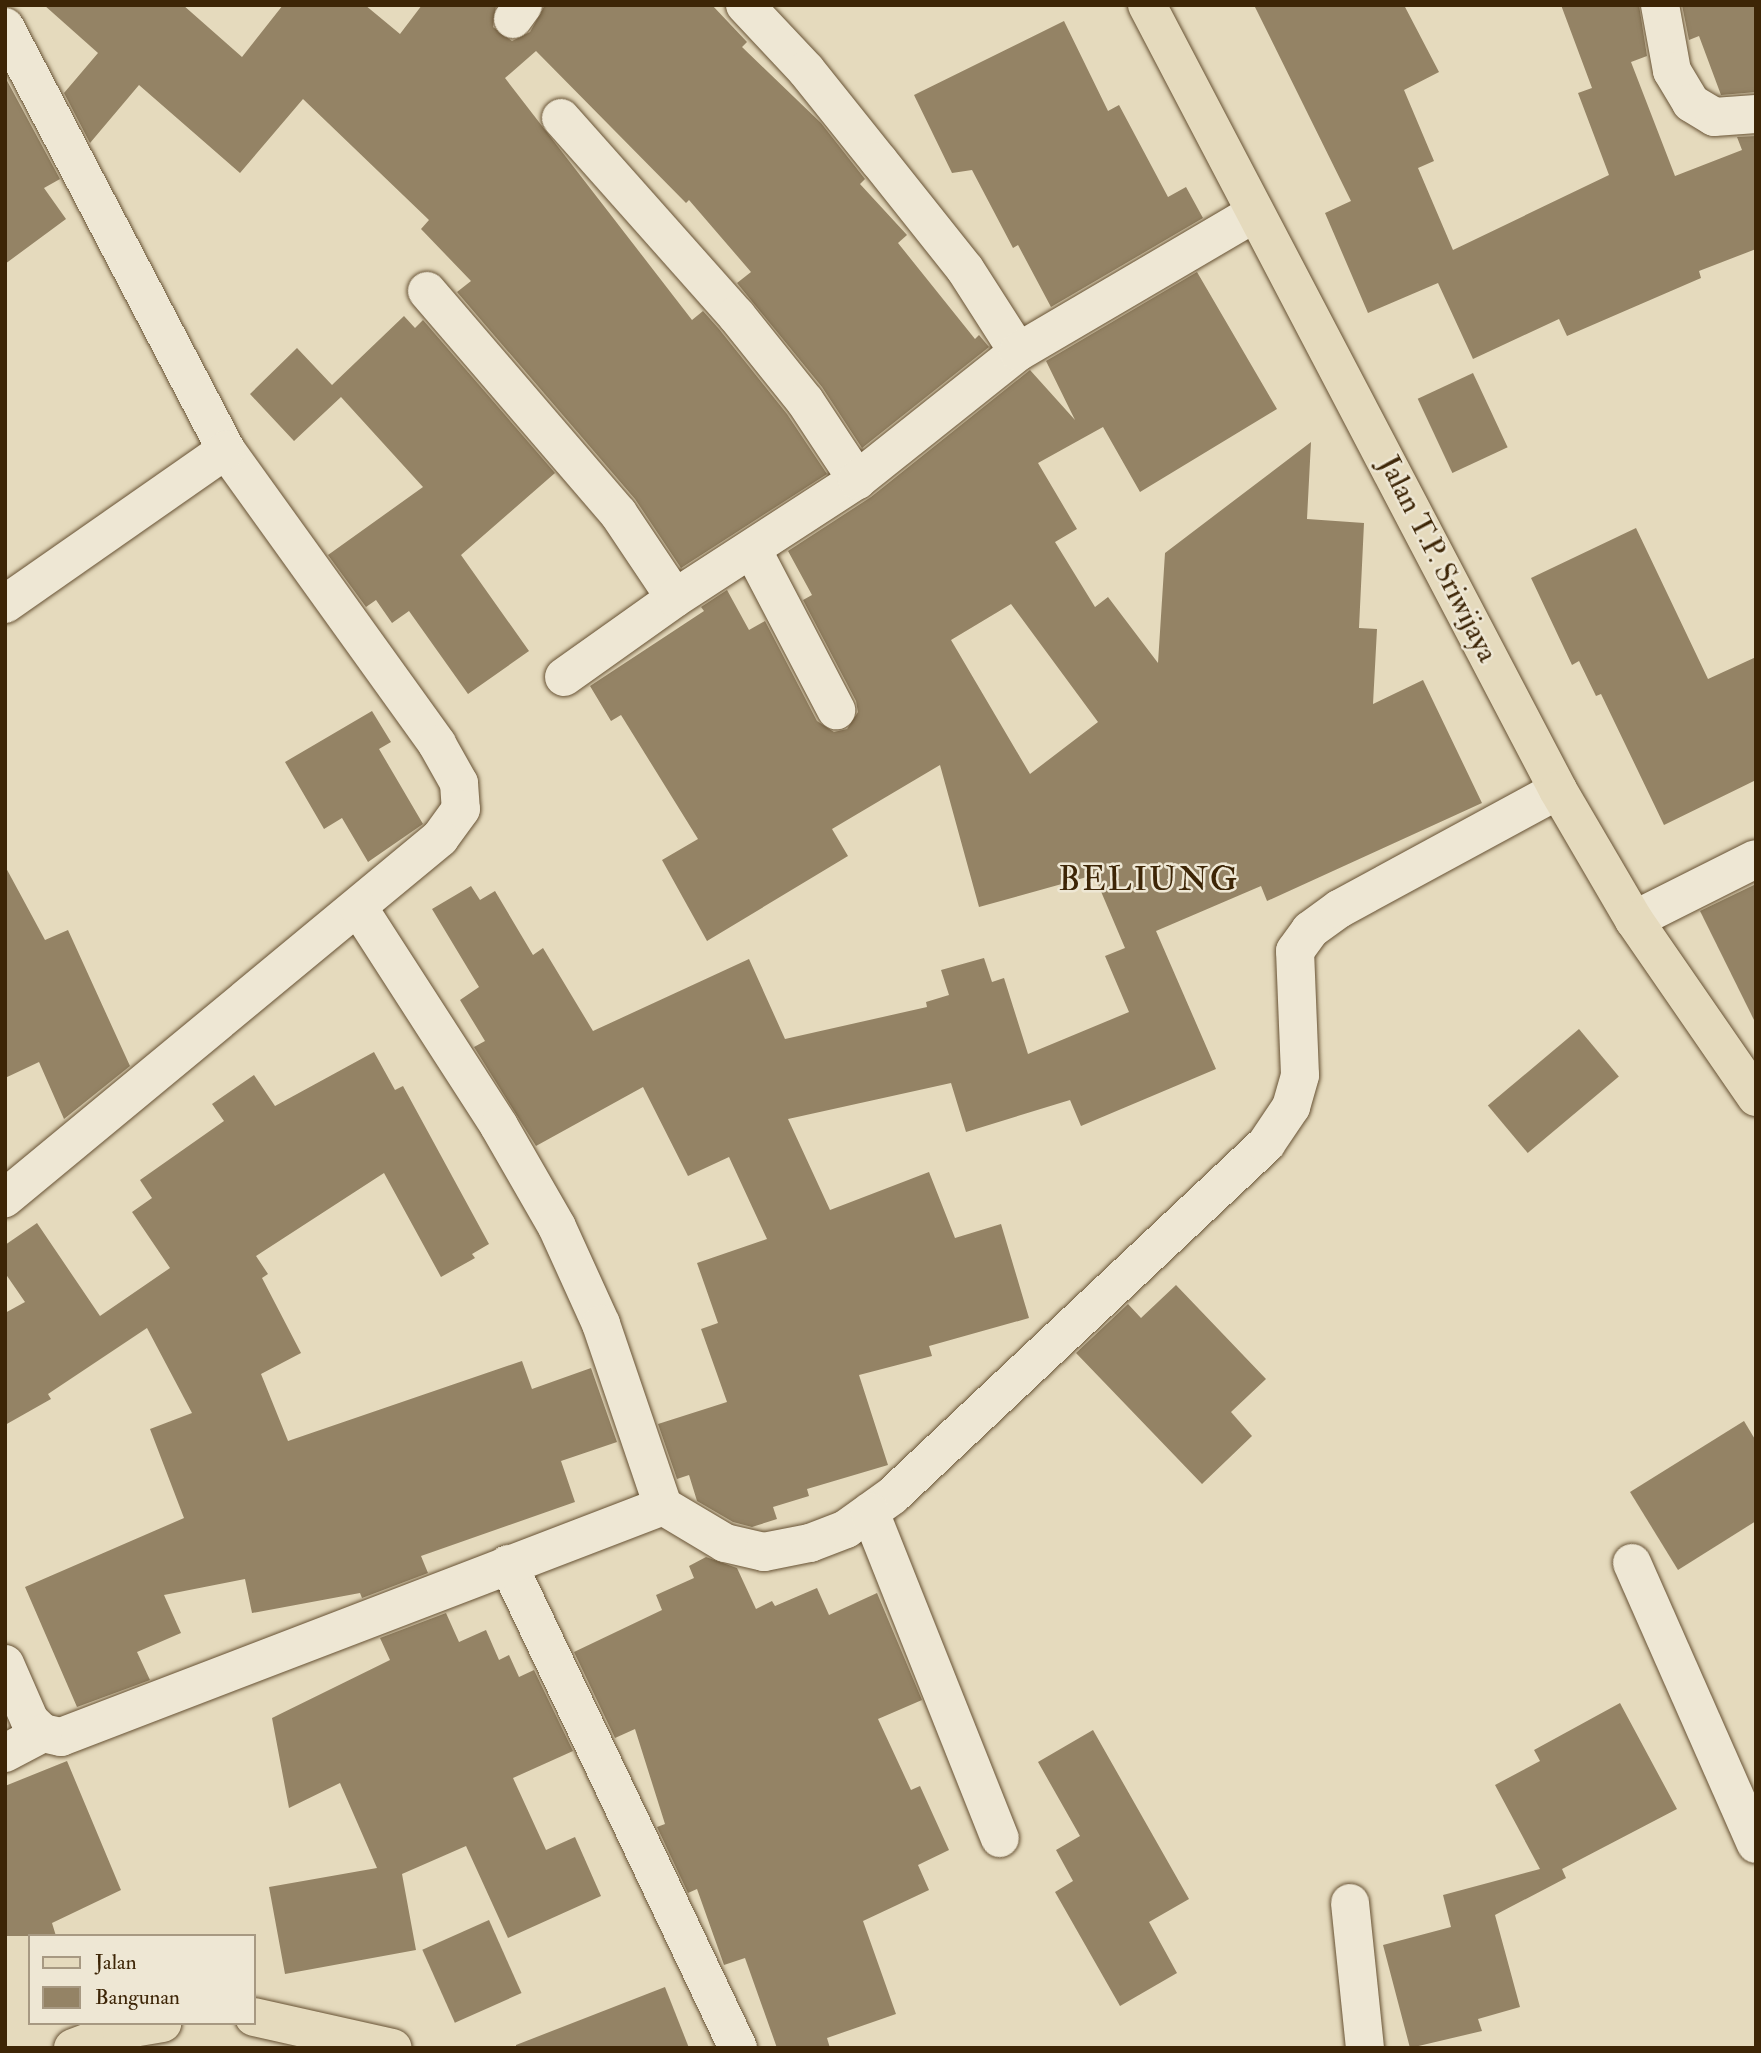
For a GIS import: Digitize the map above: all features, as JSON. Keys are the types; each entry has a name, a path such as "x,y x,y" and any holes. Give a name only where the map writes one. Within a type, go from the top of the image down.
{"main road":[{"name":"Jalan T.P. Sriwijaya","path":"1147,5 1253,214 1369,424 1558,790 1634,920 1756,1097"},
{"path":"256,2018 393,2048"},
{"path":"73,2048 121,2030 150,2025"}],"street":[{"path":"745,5 806,70 965,269 1018,352"},
{"path":"1660,5 1672,71 1691,103 1714,117 1756,114"},
{"path":"5,28 226,450 437,744 459,783 461,809 440,838 5,1198"},
{"path":"561,118 736,316 805,401 857,480"},
{"path":"564,677 675,598 857,480 1018,352 1253,214"},
{"path":"427,291 618,513 675,598"},
{"path":"5,604 226,450"},
{"path":"752,549 835,710"},
{"path":"358,907 499,1126 557,1227 601,1324 663,1506 725,1544 764,1552 810,1543 846,1529 870,1512 1266,1144 1291,1107 1300,1074 1295,951 1310,930 1339,909 1558,790"},
{"path":"1634,920 1756,859"},
{"path":"5,1664 30,1721 43,1732 61,1737 663,1506"},
{"path":"870,1512 1000,1838"},
{"path":"1632,1563 1756,1844"},
{"path":"508,1564 738,2048"},
{"path":"5,1753 43,1732"},
{"path":"1350,1903 1365,2048"}],"building":[{"path":"44,5 183,5 242,57 283,5 365,5 400,34 422,5 496,5 493,27 512,41 530,32 545,5 712,5 747,42 742,47 821,123 865,179 860,184 907,235 898,243 975,339 979,335 989,347 862,448 822,387 737,283 751,272 689,200 686,203 536,51 505,78 692,320 703,311 719,329 787,414 827,474 681,568 635,499 457,292 471,281 421,229 429,220 303,99 240,173 139,85 90,143 64,93 98,53"},
{"path":"1254,5 1404,5 1439,72 1404,90 1434,161 1418,168 1453,250 1609,175 1578,93 1592,88 1561,5 1639,5 1647,56 1631,62 1675,176 1742,150 1737,137 1756,136 1756,249 1699,271 1701,278 1567,336 1559,319 1473,359 1438,283 1368,313 1325,213 1351,201"},
{"path":"1682,5 1756,5 1756,92 1721,95 1699,36 1689,40"},
{"path":"1064,21 1108,111 1119,105 1168,197 1186,187 1203,218 1051,307 1018,245 1013,248 972,170 952,173 914,95"},
{"path":"5,77 60,179 44,188 66,219 5,264"},
{"path":"1197,272 1277,409 1140,492 1103,427 1038,463 1077,529 1055,542 1095,607 1108,597 1158,663 1165,553 1311,442 1307,519 1364,523 1359,628 1377,629 1373,704 1423,680 1482,803 1267,901 1261,886 1156,931 1216,1069 1081,1126 1070,1100 966,1132 951,1083 788,1119 830,1210 929,1172 955,1238 1001,1224 1029,1318 929,1346 932,1356 859,1375 888,1465 807,1489 809,1496 773,1507 777,1519 752,1527 733,1522 697,1501 689,1475 677,1479 658,1424 727,1402 701,1329 718,1323 697,1263 767,1239 729,1157 688,1176 643,1087 536,1146 474,1047 485,1041 460,1000 479,987 432,909 471,886 480,900 495,891 533,955 543,948 593,1031 749,959 785,1039 927,1007 926,1002 949,995 941,970 984,958 992,982 1004,978 1028,1054 1129,1012 1105,956 1125,948 1094,875 979,907 940,765 832,829 848,856 707,941 662,860 698,839 621,715 611,721 590,686 704,611 701,607 727,590 749,630 765,621 817,721 834,732 847,729 858,712 856,701 803,600 812,595 788,551 871,497 1030,370 1075,420 1046,361","holes":["1011,604 1098,722 1030,774 951,640"]},
{"path":"404,316 415,328 423,320 555,473 461,555 529,651 468,694 409,611 392,623 376,600 366,607 328,555 423,487 341,397 294,441 250,394 297,348 332,385"},
{"path":"1473,373 1508,447 1452,473 1418,399"},
{"path":"1636,528 1708,679 1756,657 1756,780 1664,825 1601,694 1596,696 1579,661 1572,665 1531,578"},
{"path":"372,711 391,742 379,749 423,824 368,862 342,818 324,829 285,762"},
{"path":"5,866 45,940 68,930 130,1066 64,1119 39,1062 5,1078"},
{"path":"1756,884 1756,1024 1700,911"},
{"path":"1579,1029 1619,1076 1528,1153 1488,1105"},
{"path":"374,1052 395,1090 403,1086 489,1244 472,1254 475,1258 441,1277 384,1173 256,1256 268,1274 262,1278 301,1353 261,1374 288,1441 522,1361 532,1389 591,1368 617,1442 561,1461 575,1502 421,1556 428,1573 362,1598 360,1593 252,1613 245,1579 164,1595 181,1633 137,1652 150,1680 77,1707 25,1587 184,1518 150,1429 192,1413 147,1328 48,1394 51,1399 5,1425 5,1313 25,1302 5,1273 5,1245 37,1223 100,1316 170,1268 132,1212 152,1198 140,1180 224,1121 212,1104 254,1075 275,1106"},
{"path":"1176,1285 1266,1379 1231,1412 1252,1436 1202,1484 1076,1353 1128,1304 1141,1318"},
{"path":"1744,1421 1756,1441 1756,1521 1678,1570 1630,1492"},
{"path":"706,1557 737,1568 756,1609 772,1601 775,1606 817,1588 829,1615 877,1593 922,1700 878,1719 911,1790 920,1786 949,1850 918,1865 929,1890 863,1921 896,2014 827,2038 830,2048 777,2048 745,1958 724,1965 697,1889 688,1893 657,1827 665,1824 635,1729 615,1738 574,1652 662,1610 656,1595 694,1578 689,1566"},
{"path":"446,1613 459,1642 486,1630 499,1660 509,1655 519,1677 534,1670 573,1751 513,1778 546,1850 575,1837 601,1896 508,1938 466,1846 402,1874 416,1950 285,1974 269,1887 377,1868 340,1783 289,1808 272,1718 390,1660 380,1638"},
{"path":"1620,1703 1677,1809 1562,1869 1566,1878 1495,1915 1520,2007 1478,2019 1482,2031 1410,2048 1383,1945 1451,1927 1443,1895 1540,1869 1495,1785 1540,1761 1534,1750"},
{"path":"1093,1730 1189,1899 1149,1922 1177,1973 1120,2006 1055,1892 1073,1881 1056,1850 1080,1836 1038,1762"},
{"path":"67,1761 121,1890 52,1923 55,1934 5,1936 5,1786"},
{"path":"489,1920 522,1993 455,2023 422,1950"},
{"path":"665,1987 689,2048 516,2048 516,2045"}],"district":[{"name":"BELIUNG","path":"1149,880"}]}
